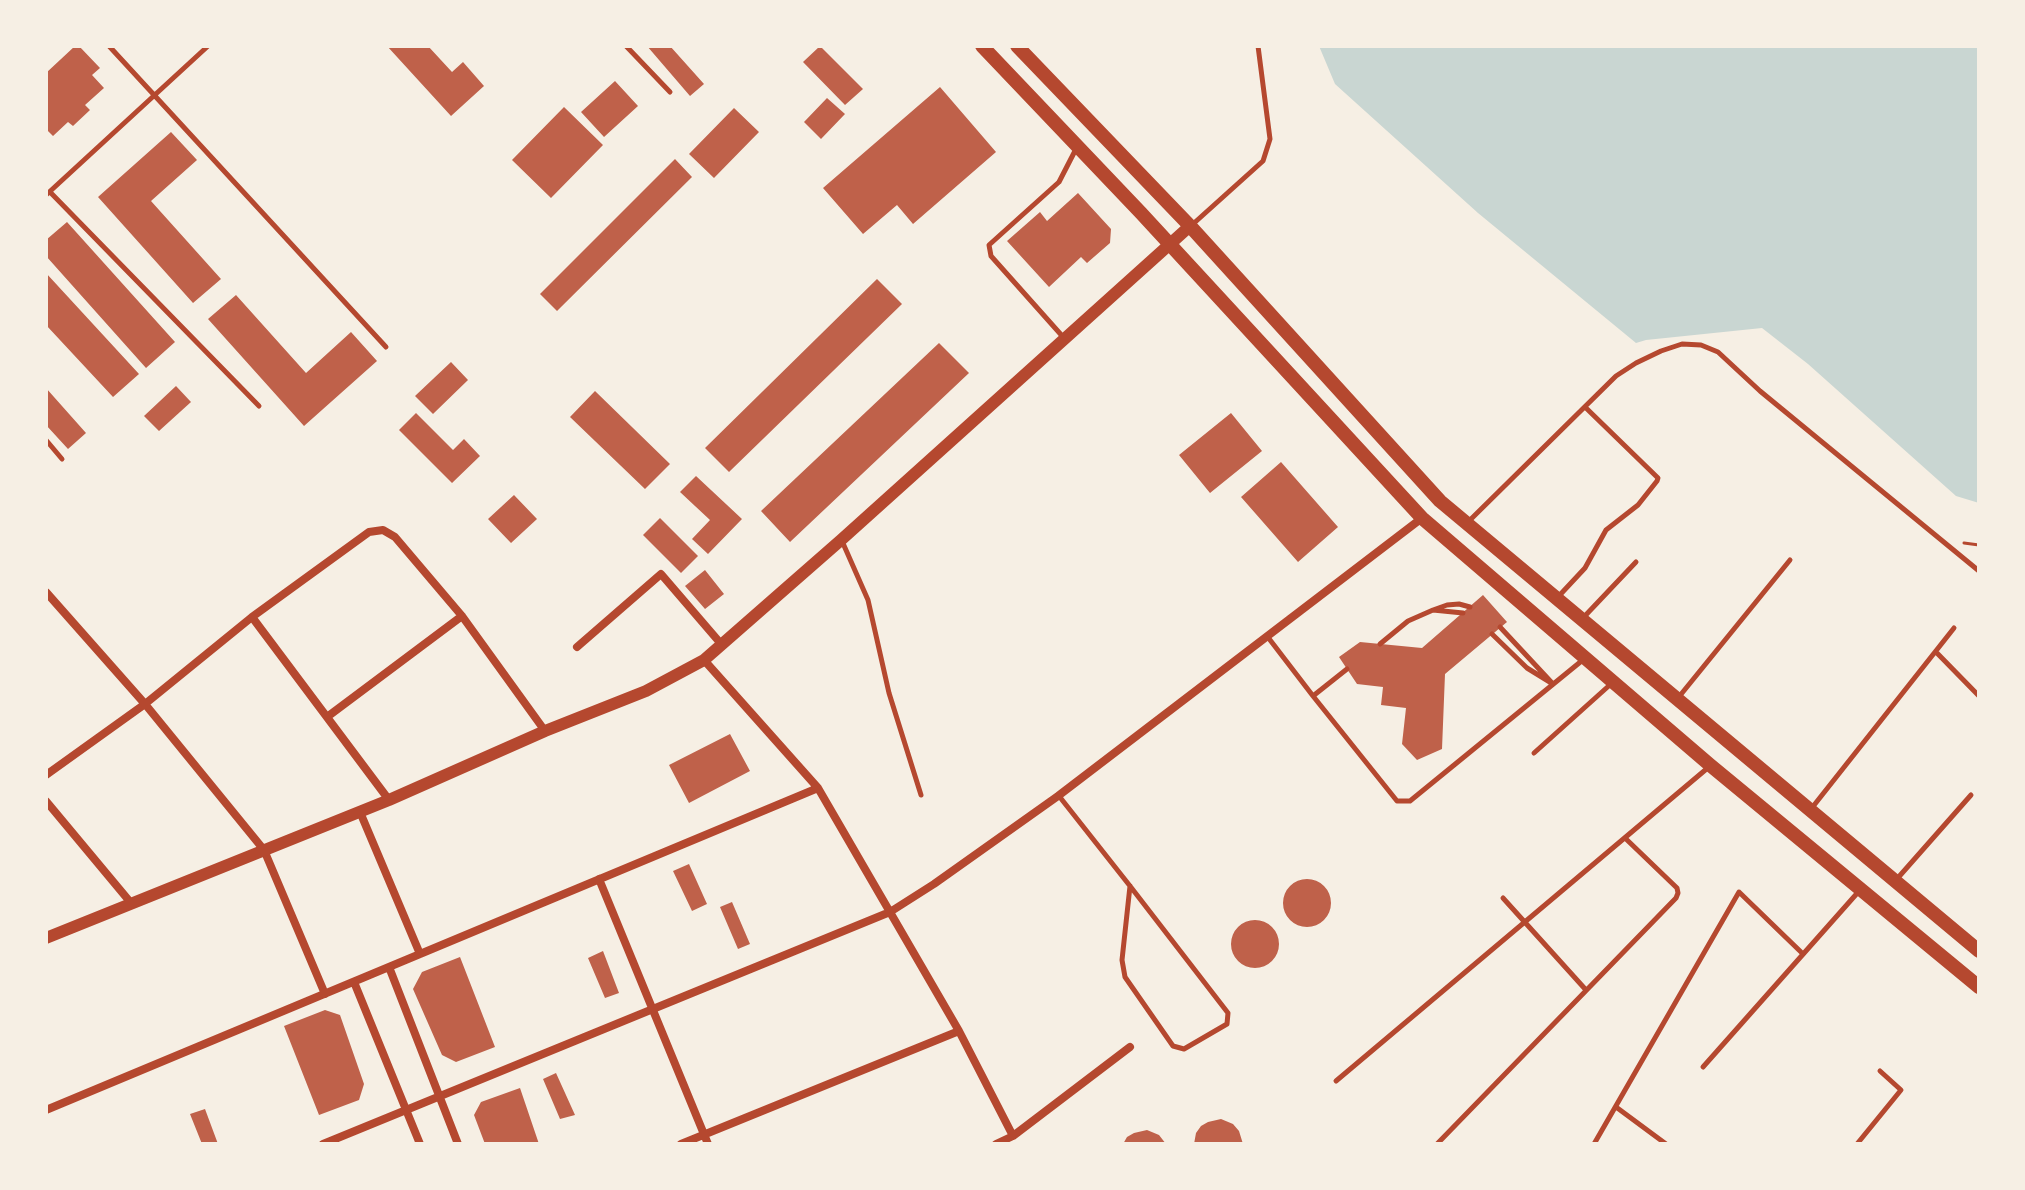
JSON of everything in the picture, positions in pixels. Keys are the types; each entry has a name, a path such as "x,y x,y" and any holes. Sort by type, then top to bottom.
{"main road":[{"path":"982,46 1422,518 1710,765 1979,987"},
{"path":"1017,46 1190,226 1440,501 1979,951"},
{"path":"1422,518 1440,501"}],"street":[{"path":"46,938 389,800 545,731 646,691 704,660 1190,226"},
{"path":"323,1144 890,912 1058,796 1422,518"},
{"path":"46,775 145,704 252,617 369,532 383,530 395,537 462,616 545,731"},
{"path":"577,647 661,574 722,645"},
{"path":"46,592 145,704 264,850 325,994"},
{"path":"327,717 462,616"},
{"path":"252,617 389,800"},
{"path":"704,660 818,788 959,1031 1013,1136"},
{"path":"46,1110 818,788"},
{"path":"46,801 131,903"},
{"path":"360,812 420,954"},
{"path":"599,879 706,1139"},
{"path":"389,967 458,1144"},
{"path":"354,982 420,1144"},
{"path":"681,1144 706,1139 959,1031"},
{"path":"996,1144 1013,1136 1130,1047"}],"lane":[{"path":"109,46 386,347"},
{"path":"208,46 48,193 259,406"},
{"path":"626,46 670,92"},
{"path":"1190,226 1263,161 1270,139 1258,46"},
{"path":"1064,338 991,256 989,245 1059,182 1077,146"},
{"path":"1466,524 1616,376 1661,351 1682,344 1701,345 1718,352 1760,391 1979,571"},
{"path":"1556,598 1585,568 1606,530 1630,513 1658,478 1585,407"},
{"path":"46,440 62,459"},
{"path":"841,540 868,600 889,693 921,795"},
{"path":"1677,699 1790,560"},
{"path":"1582,620 1636,562"},
{"path":"1380,644 1408,621 1433,610 1459,604 1470,607"},
{"path":"1433,610 1463,613"},
{"path":"1500,627 1553,684"},
{"path":"1810,810 1954,628"},
{"path":"1492,634 1527,668 1553,684"},
{"path":"1267,636 1397,801 1410,801 1585,659"},
{"path":"1936,652 1979,696"},
{"path":"1313,696 1347,669"},
{"path":"1534,753 1613,683"},
{"path":"1336,1081 1710,765"},
{"path":"1896,881 1971,795"},
{"path":"1058,796 1130,886 1228,1013 1227,1024 1184,1049 1173,1046 1125,977 1122,960 1130,886"},
{"path":"1437,1144 1676,898 1677,888 1625,838"},
{"path":"1703,1067 1861,889"},
{"path":"1594,1144 1739,892 1802,953"},
{"path":"1503,898 1586,990"},
{"path":"1857,1144 1901,1090 1880,1071"},
{"path":"1616,1107 1666,1144"},
{"path":"1862,1138 1868,1144"}],"shaded area":[{"path":"1319,46 1979,46 1979,503 1956,496 1808,364 1762,328 1636,343 1478,213 1335,84"}],"building":[{"path":"75,46 79,46 100,68 92,75 104,88 85,105 90,110 73,126 68,122 53,136 46,129 46,73"},
{"path":"387,46 428,46 452,72 463,62 484,86 451,116"},
{"path":"647,46 670,46 704,84 690,96"},
{"path":"820,46 863,89 845,105 803,62"},
{"path":"615,81 638,106 604,137 581,112"},
{"path":"940,87 996,152 913,224 897,205 863,234 823,188"},
{"path":"827,98 845,114 821,139 804,122"},
{"path":"564,107 603,145 551,198 512,160"},
{"path":"734,108 759,132 714,178 689,154"},
{"path":"171,132 197,160 151,201 221,279 193,303 98,197"},
{"path":"675,159 692,177 557,311 540,294"},
{"path":"1078,193 1111,229 1110,243 1087,263 1081,257 1049,287 1007,241 1040,212 1047,221"},
{"path":"67,222 175,342 146,368 46,256 46,240"},
{"path":"46,273 139,374 113,397 46,325"},
{"path":"877,279 902,304 729,472 705,448"},
{"path":"236,295 306,373 351,332 377,361 304,426 208,319"},
{"path":"939,343 969,373 790,542 761,511"},
{"path":"451,362 468,380 433,414 415,396"},
{"path":"176,386 191,402 159,431 144,416"},
{"path":"46,388 86,433 68,449 46,425"},
{"path":"595,391 670,464 645,489 570,417"},
{"path":"416,413 453,450 464,439 480,456 452,483 399,430"},
{"path":"1231,413 1262,451 1210,493 1179,455"},
{"path":"1281,462 1338,527 1298,562 1241,497"},
{"path":"696,476 742,519 708,554 692,539 710,520 680,492"},
{"path":"514,495 537,519 511,543 488,519"},
{"path":"660,518 698,556 681,573 643,535"},
{"path":"705,570 724,594 705,609 685,586"},
{"path":"1483,595 1507,622 1445,674 1442,749 1417,760 1402,744 1406,708 1381,705 1383,687 1357,684 1339,657 1360,642 1422,648"},
{"path":"730,734 750,771 689,803 669,765"},
{"path":"689,864 707,904 692,911 673,871"},
{"path":"1307,879 1324,886 1331,903 1324,920 1307,927 1290,920 1283,903 1290,886"},
{"path":"732,902 750,944 738,949 720,907"},
{"path":"1255,920 1272,927 1279,944 1272,961 1255,968 1238,961 1231,944 1238,927"},
{"path":"603,951 619,993 605,998 588,958"},
{"path":"460,957 495,1047 456,1062 442,1055 413,989 422,972"},
{"path":"325,1010 340,1015 364,1084 359,1100 319,1115 284,1026"},
{"path":"556,1073 575,1115 560,1119 543,1079"},
{"path":"520,1088 539,1144 485,1144 474,1115 481,1102"},
{"path":"205,1109 218,1144 202,1144 190,1114"},
{"path":"1221,1119 1233,1124 1243,1144 1194,1144 1201,1126"},
{"path":"1147,1130 1159,1135 1166,1144 1123,1144 1127,1137"}]}
